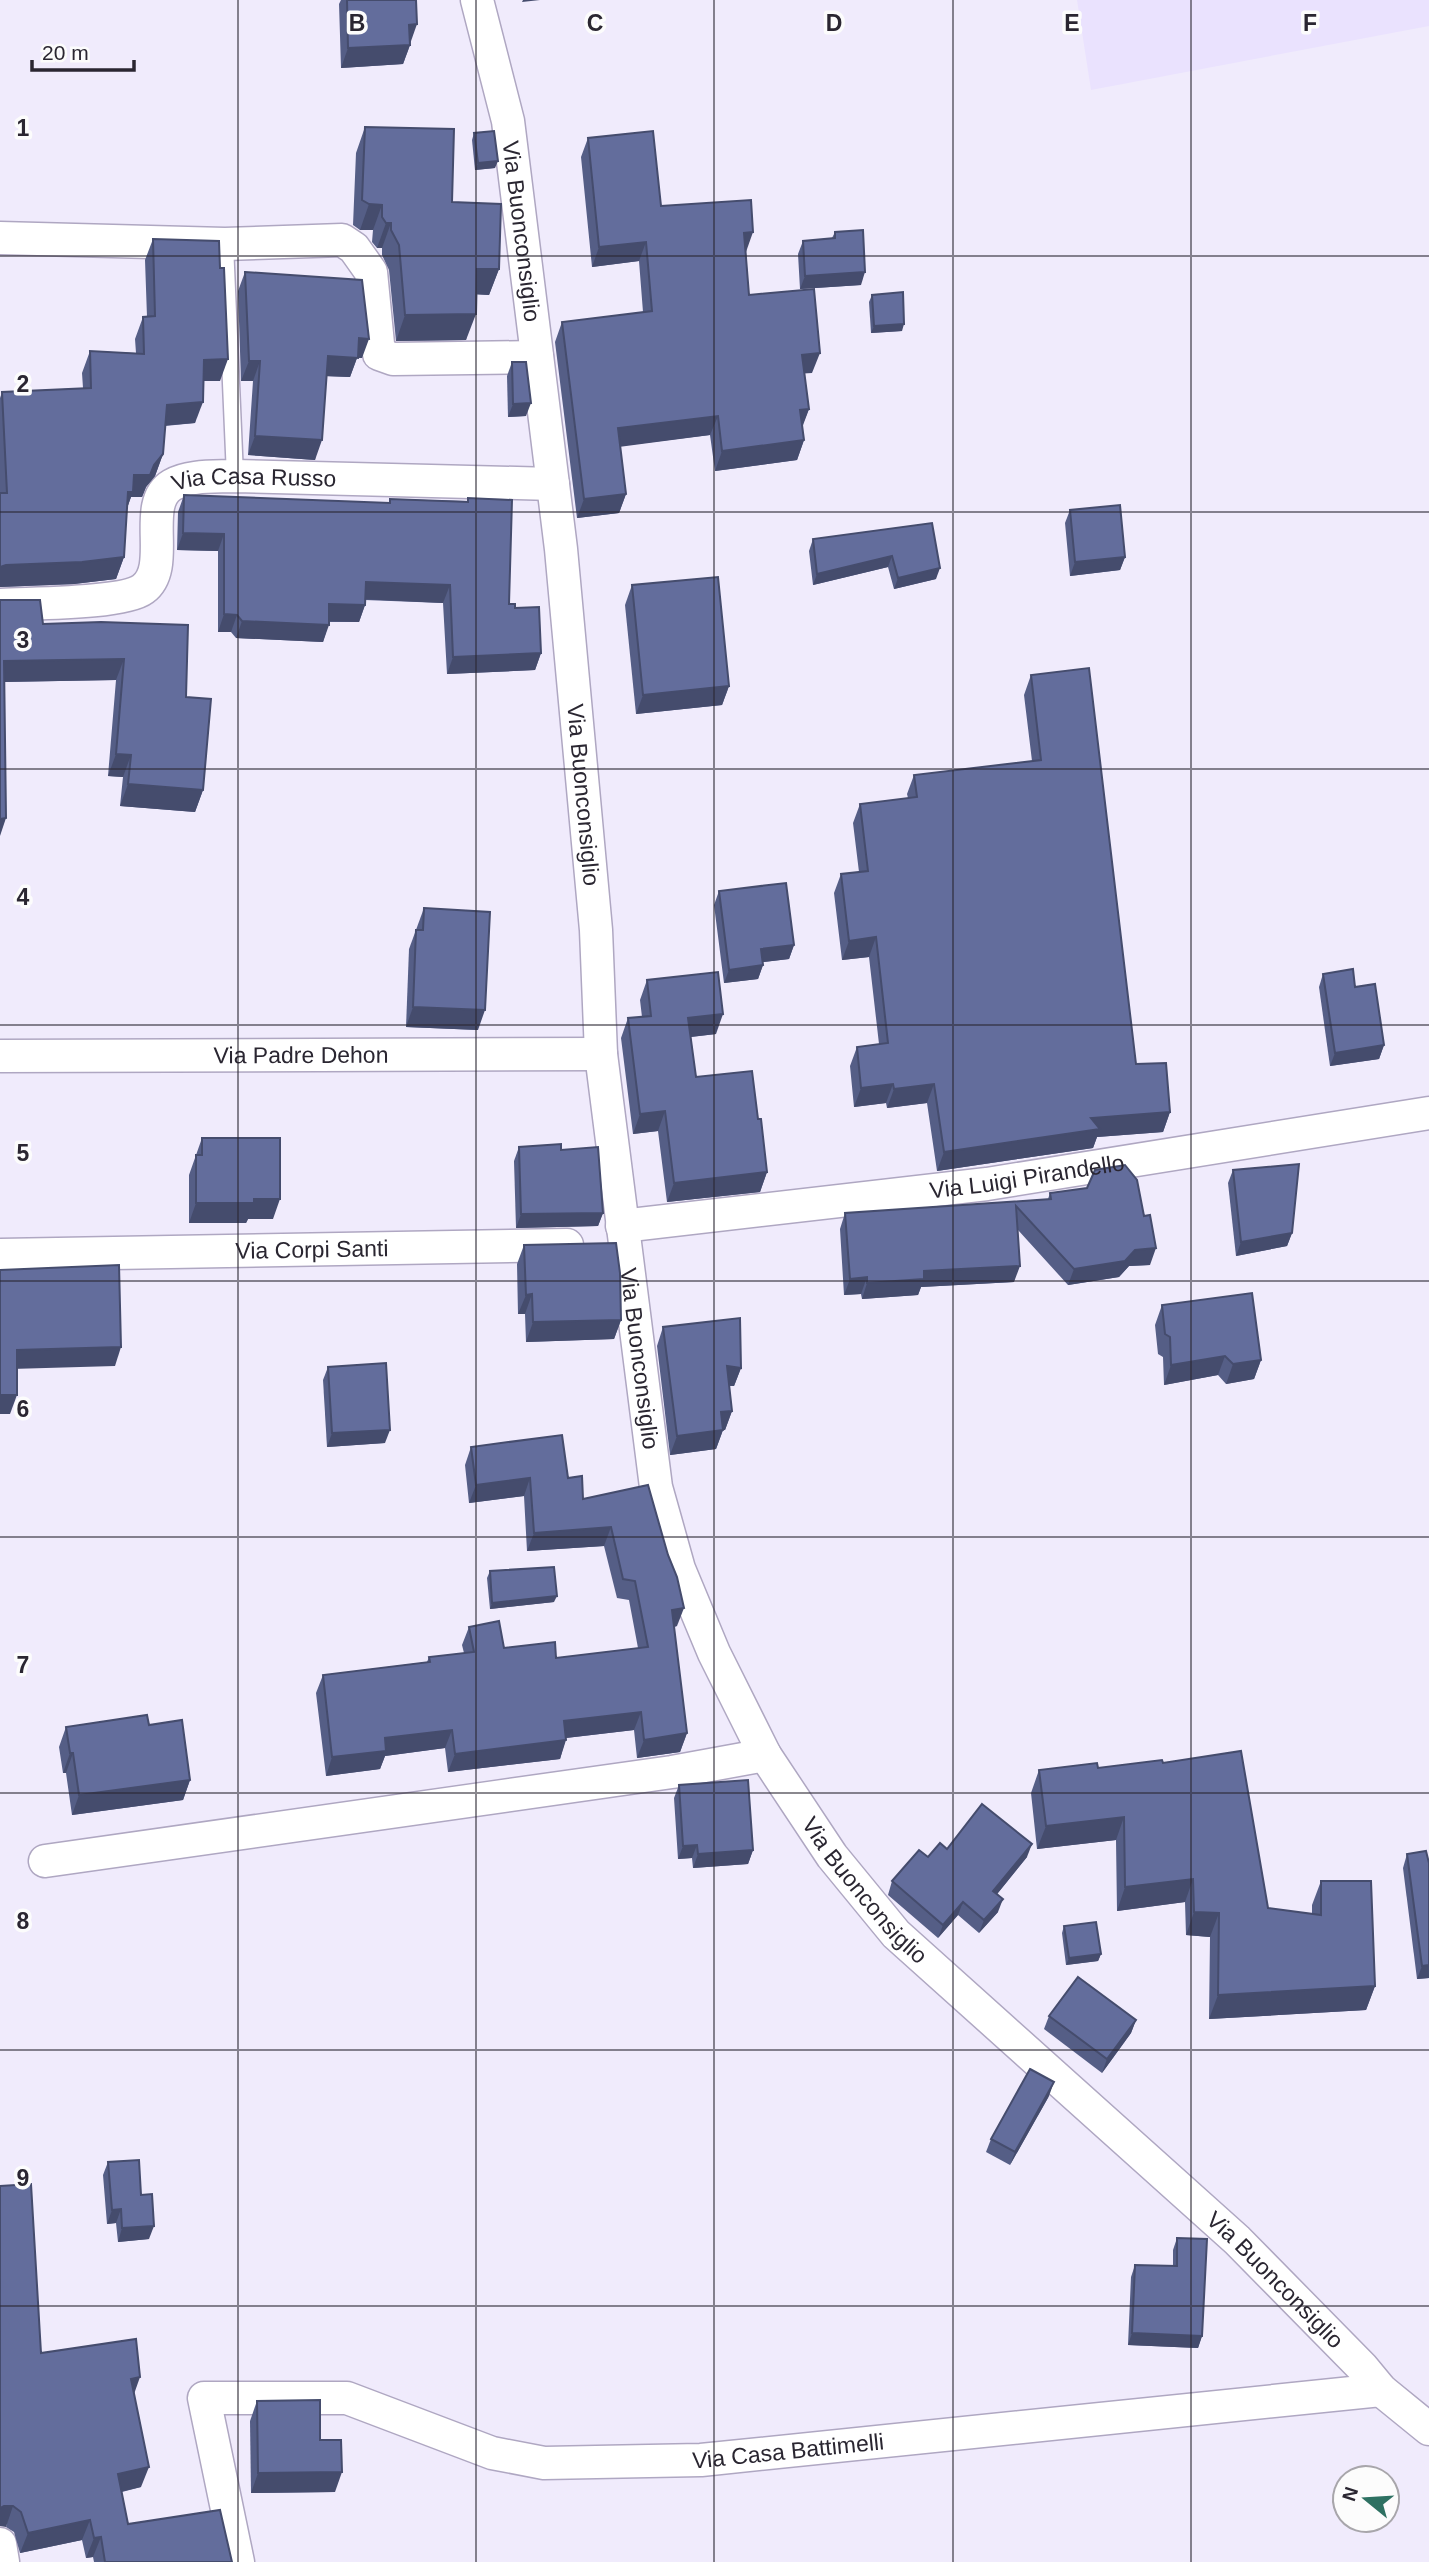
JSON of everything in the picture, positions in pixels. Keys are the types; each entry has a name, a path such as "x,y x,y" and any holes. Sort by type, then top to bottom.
{"street":[{"name":"Via Buonconsiglio","path":"477,0 508,121 561,549 596,930 601,1054 656,1487 678,1569 714,1653 765,1755 832,1856 896,1934 1237,2240 1362,2367 1381,2390 1429,2430"},
{"path":"0,238 225,244 342,240 354,248 372,272 379,355 393,359 537,356"},
{"name":"Via Casa Russo","path":"0,605 113,599 143,589 156,572 158,503 170,486 189,479 235,476 553,484"},
{"name":"Via Padre Dehon","path":"0,1056 601,1054"},
{"name":"Via Luigi Pirandello","path":"623,1235 987,1184 1429,1114"},
{"name":"Via Corpi Santi","path":"0,1255 623,1235"},
{"path":"46,1861 658,1774 765,1755"},
{"name":"Via Casa Battimelli","path":"237,2562 204,2398 347,2399 492,2453 544,2463 701,2460 1381,2390"},
{"path":"0,2544 3,2562"}],"lane":[{"path":"225,244 235,476"}],"shaded area":[{"path":"1077,0 1429,0 1429,26 1091,90"}],"building":[{"path":"347,0 416,0 417,24 409,25 410,45 348,48"},
{"path":"365,127 454,129 452,202 501,204 499,269 477,269 476,314 405,315 399,245 391,230 391,223 386,223 382,217 382,205 369,204 362,200"},
{"path":"494,131 498,161 478,163 474,133"},
{"path":"653,131 661,206 751,200 753,232 744,233 749,295 814,289 820,353 802,355 809,409 800,410 804,440 722,451 718,416 618,428 626,494 584,499 562,322 652,311 646,242 599,247 588,138"},
{"path":"863,230 865,272 805,276 803,241 835,238 835,232"},
{"path":"153,239 219,241 220,268 224,268 228,359 204,360 203,402 167,405 163,454 150,475 134,475 133,492 128,492 124,557 0,567 0,493 7,493 2,392 91,388 90,351 144,354 143,317 155,316"},
{"path":"245,272 362,280 369,339 359,338 358,358 328,356 322,440 255,436 260,361 249,361"},
{"path":"903,292 904,324 874,326 872,295"},
{"path":"512,362 526,362 531,403 513,404"},
{"path":"184,495 390,503 390,499 468,502 468,498 512,500 509,604 515,604 515,608 539,607 541,653 453,657 450,585 366,582 365,605 329,604 329,625 242,621 237,615 224,614 224,534 183,533"},
{"path":"1120,505 1125,557 1075,562 1070,510"},
{"path":"932,523 940,568 898,578 892,556 817,574 813,539"},
{"path":"718,577 729,686 643,695 632,585"},
{"path":"0,600 40,600 43,624 101,622 188,625 186,697 211,699 203,790 128,784 131,755 116,754 124,659 4,661 6,818 0,819"},
{"path":"1089,668 1136,1064 1166,1063 1170,1112 1091,1118 1100,1129 944,1152 934,1084 894,1089 893,1084 861,1088 857,1047 888,1043 876,937 849,941 841,874 868,871 860,804 917,797 914,775 1041,760 1031,675"},
{"path":"786,883 794,945 761,949 763,965 729,970 719,891"},
{"path":"424,908 490,912 485,1010 413,1007 416,930 423,930"},
{"path":"1353,969 1355,987 1375,984 1384,1045 1335,1053 1323,974"},
{"path":"718,972 723,1014 688,1018 696,1077 752,1071 767,1172 674,1183 665,1111 640,1114 628,1018 651,1016 647,980"},
{"path":"202,1138 280,1138 280,1199 254,1199 254,1203 196,1203 196,1155 202,1155"},
{"path":"561,1144 561,1150 598,1147 603,1213 521,1214 519,1147"},
{"path":"1299,1164 1292,1233 1241,1242 1233,1170"},
{"path":"1125,1165 1137,1180 1144,1216 1150,1215 1156,1248 1135,1250 1125,1261 1074,1269 1016,1206 1020,1266 924,1271 924,1279 867,1283 867,1277 850,1279 845,1213 1051,1199 1050,1193 1087,1188 1095,1170"},
{"path":"616,1243 621,1320 533,1322 532,1294 526,1295 524,1245"},
{"path":"119,1265 121,1347 17,1350 17,1395 0,1395 0,1270"},
{"path":"1252,1293 1261,1360 1233,1364 1225,1356 1171,1365 1170,1337 1165,1334 1162,1305"},
{"path":"740,1318 741,1368 727,1366 732,1411 721,1412 723,1430 677,1436 663,1327"},
{"path":"386,1363 390,1430 332,1433 328,1367"},
{"path":"562,1435 568,1478 582,1476 583,1499 648,1485 684,1608 672,1610 687,1733 644,1740 641,1712 564,1721 566,1740 455,1754 452,1730 385,1738 386,1751 332,1757 323,1675 430,1662 429,1657 474,1652 469,1627 499,1621 504,1648 555,1642 556,1658 648,1647 635,1581 623,1579 611,1527 534,1533 530,1478 476,1485 471,1447"},
{"path":"554,1567 557,1596 492,1603 490,1571"},
{"path":"147,1715 149,1725 182,1720 190,1780 79,1795 66,1727"},
{"path":"1241,1751 1268,1908 1321,1915 1321,1881 1371,1881 1375,1986 1218,1995 1219,1913 1194,1912 1193,1879 1125,1887 1124,1817 1046,1826 1039,1770 1097,1763 1098,1768 1162,1760 1163,1763"},
{"path":"748,1780 753,1850 698,1854 697,1845 683,1846 679,1785"},
{"path":"982,1804 1032,1844 993,1891 1003,1899 984,1920 963,1902 943,1925 892,1881 919,1850 928,1857 940,1843 947,1849"},
{"path":"1426,1851 1429,1863 1429,1965 1422,1966 1407,1854"},
{"path":"1096,1922 1101,1954 1069,1958 1064,1926"},
{"path":"1078,1977 1136,2020 1107,2059 1049,2016"},
{"path":"1030,2069 1054,2082 1015,2152 991,2139"},
{"path":"139,2160 141,2195 152,2194 154,2226 122,2228 121,2209 112,2210 108,2162"},
{"path":"31,2184 41,2353 136,2339 140,2377 131,2379 149,2467 118,2474 128,2524 220,2510 232,2562 105,2562 101,2537 94,2538 90,2520 28,2533 21,2512 13,2506 0,2508 0,2186"},
{"path":"1177,2238 1207,2239 1202,2336 1132,2333 1135,2265 1177,2266"},
{"path":"320,2400 320,2440 341,2440 342,2472 258,2473 257,2401"}]}
